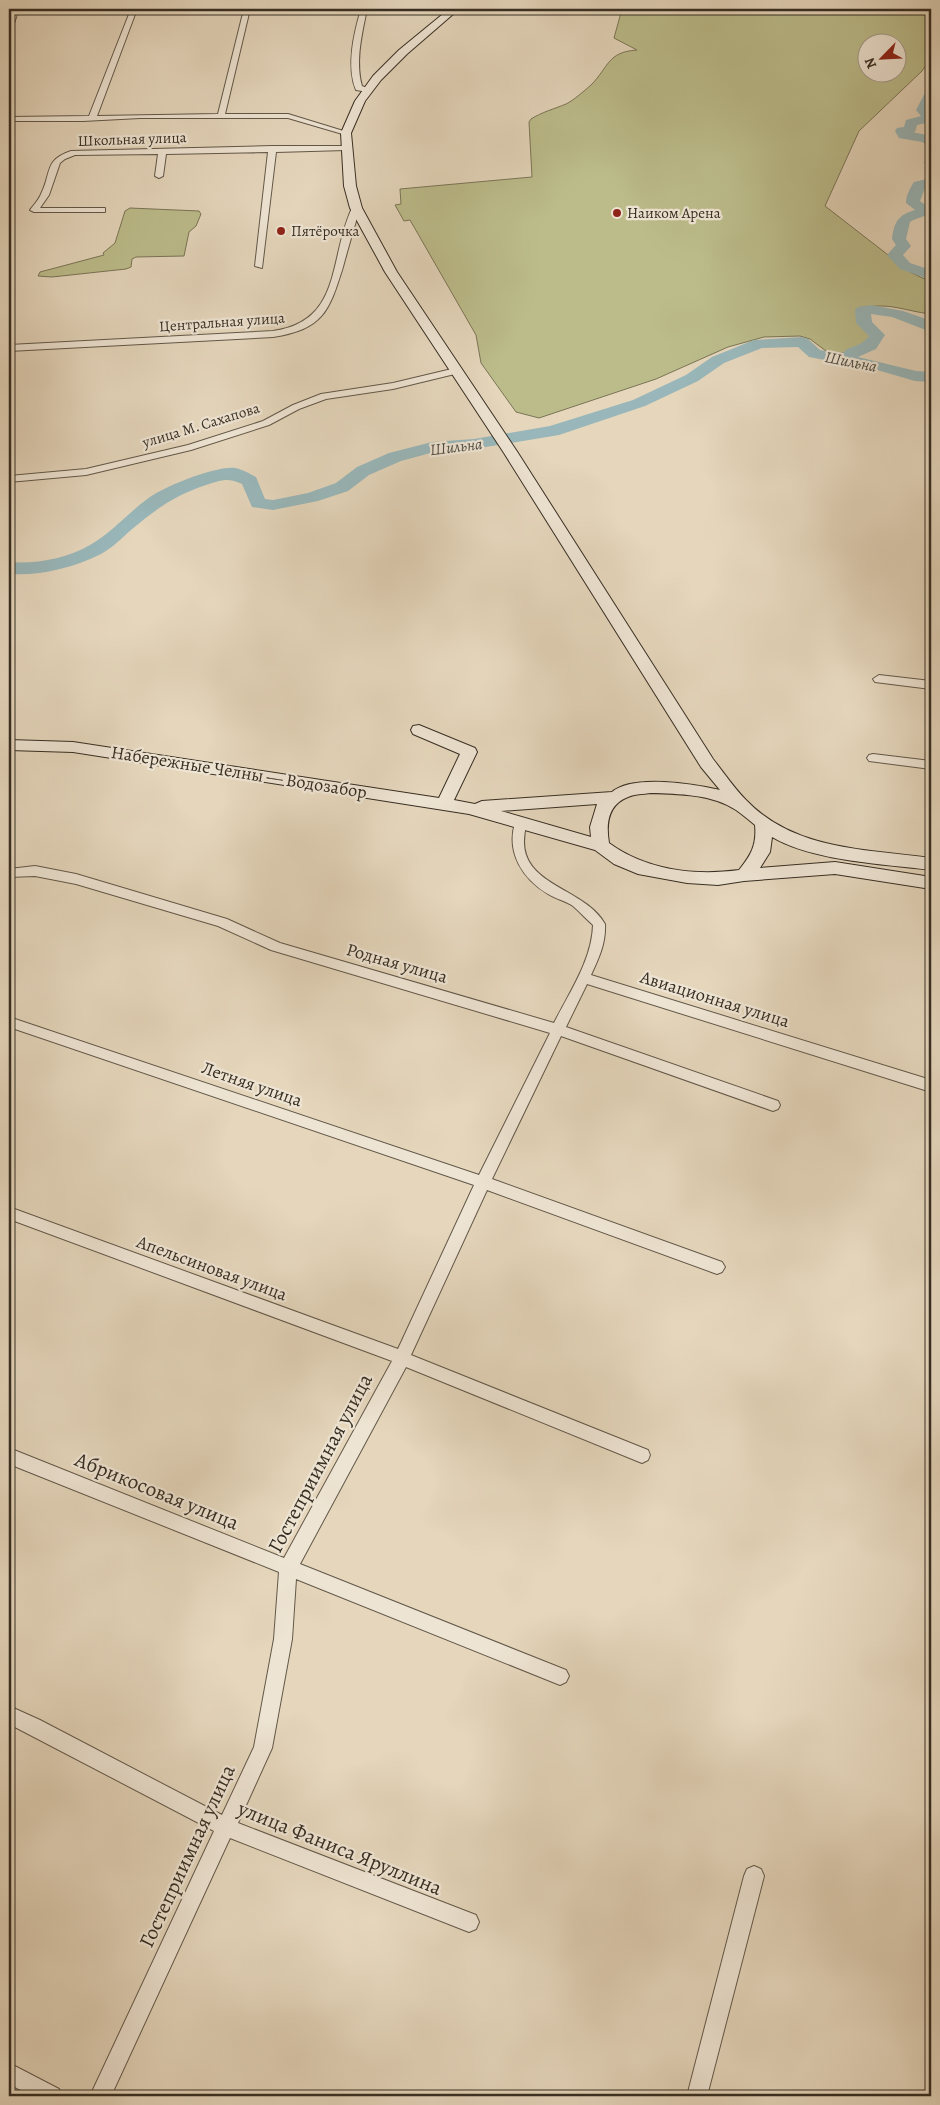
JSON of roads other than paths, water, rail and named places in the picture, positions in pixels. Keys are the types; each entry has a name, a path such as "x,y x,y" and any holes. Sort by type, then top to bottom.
{"street":[{"path":"9,26 16,9"},
{"path":"92,118 134,9"},
{"path":"221,116 247,9"},
{"path":"364,9 358,32 356,80 359,88 368,90"},
{"path":"454,9 403,52 377,78 360,101 346,133 350,186 356,208 391,272 512,453 707,763 741,805"},
{"path":"9,119 140,116 288,116 346,133"},
{"path":"260,266 272,148"},
{"name":"Школьная улица","path":"102,210 34,210 45,195 56,162 62,157 88,152 346,148"},
{"path":"159,176 162,152"},
{"name":"Центральная улица","path":"9,348 274,334 300,329 320,314 328,302 356,208"},
{"path":"348,234 358,231 369,234"},
{"name":"улица М. Сахапова","path":"9,479 86,472 191,447 266,423 296,407 324,396 393,386 456,371"},
{"path":"879,678 931,685"},
{"path":"418,730 469,752 444,804"},
{"name":"Набережные Челны — Водозабор","path":"9,746 24,744 73,747 469,808 602,846 620,860 644,870 687,877 718,879 744,875 835,868 931,883"},
{"path":"873,758 931,765"},
{"path":"686,789 702,779 707,763"},
{"name":"Набережные Челны — Водозабор","path":"469,808 616,797 622,792 651,787 686,789 718,795 741,805 762,823 789,839 828,850 931,864"},
{"path":"602,846 598,827 603,808 616,797"},
{"name":"Гостеприимная улица","path":"100,2096 263,1748 283,1639 288,1568 402,1358 483,1182 594,956 599,936 599,924 577,903 550,890 524,866 516,844 517,833 521,823"},
{"path":"744,875 763,851 762,823"},
{"name":"Родная улица","path":"9,873 35,871 76,879 222,922 276,947 559,1030 772,1105"},
{"name":"Авиационная улица","path":"584,978 931,1086"},
{"name":"Летняя улица","path":"9,1022 483,1182 717,1267"},
{"name":"Апельсиновая улица","path":"9,1213 402,1358 642,1455"},
{"name":"Абрикосовая улица","path":"9,1456 560,1676"},
{"name":"улица Фаниса Яруллина","path":"9,1715 34,1726 225,1827 469,1922"},
{"path":"697,2096 754,1876"},
{"path":"9,2073 52,2096"}],"waterway":[{"path":"931,94 923,110 929,114 927,119 911,123 910,129 902,131 904,135 926,139 931,143"},
{"path":"931,182 919,185 913,198 913,203 923,208 922,212 910,216 902,223 899,239 904,246 894,255 905,266 931,275"},
{"path":"850,360 850,354 870,346 877,335 864,323 863,310 871,309 888,312 907,317 931,327"},
{"name":"Шильна","path":"9,568 25,569 66,562 97,549 154,502 180,488 210,478 234,473 250,481 258,503 273,505 312,497 342,487 363,471 395,457 438,446 474,444 553,431 639,403 692,378 718,360 760,343 802,342 815,354 879,366 915,376 931,377"}],"place":[{"name":"Наиком Арена","path":"617,213"},
{"name":"Пятёрочка","path":"281,231"}]}
